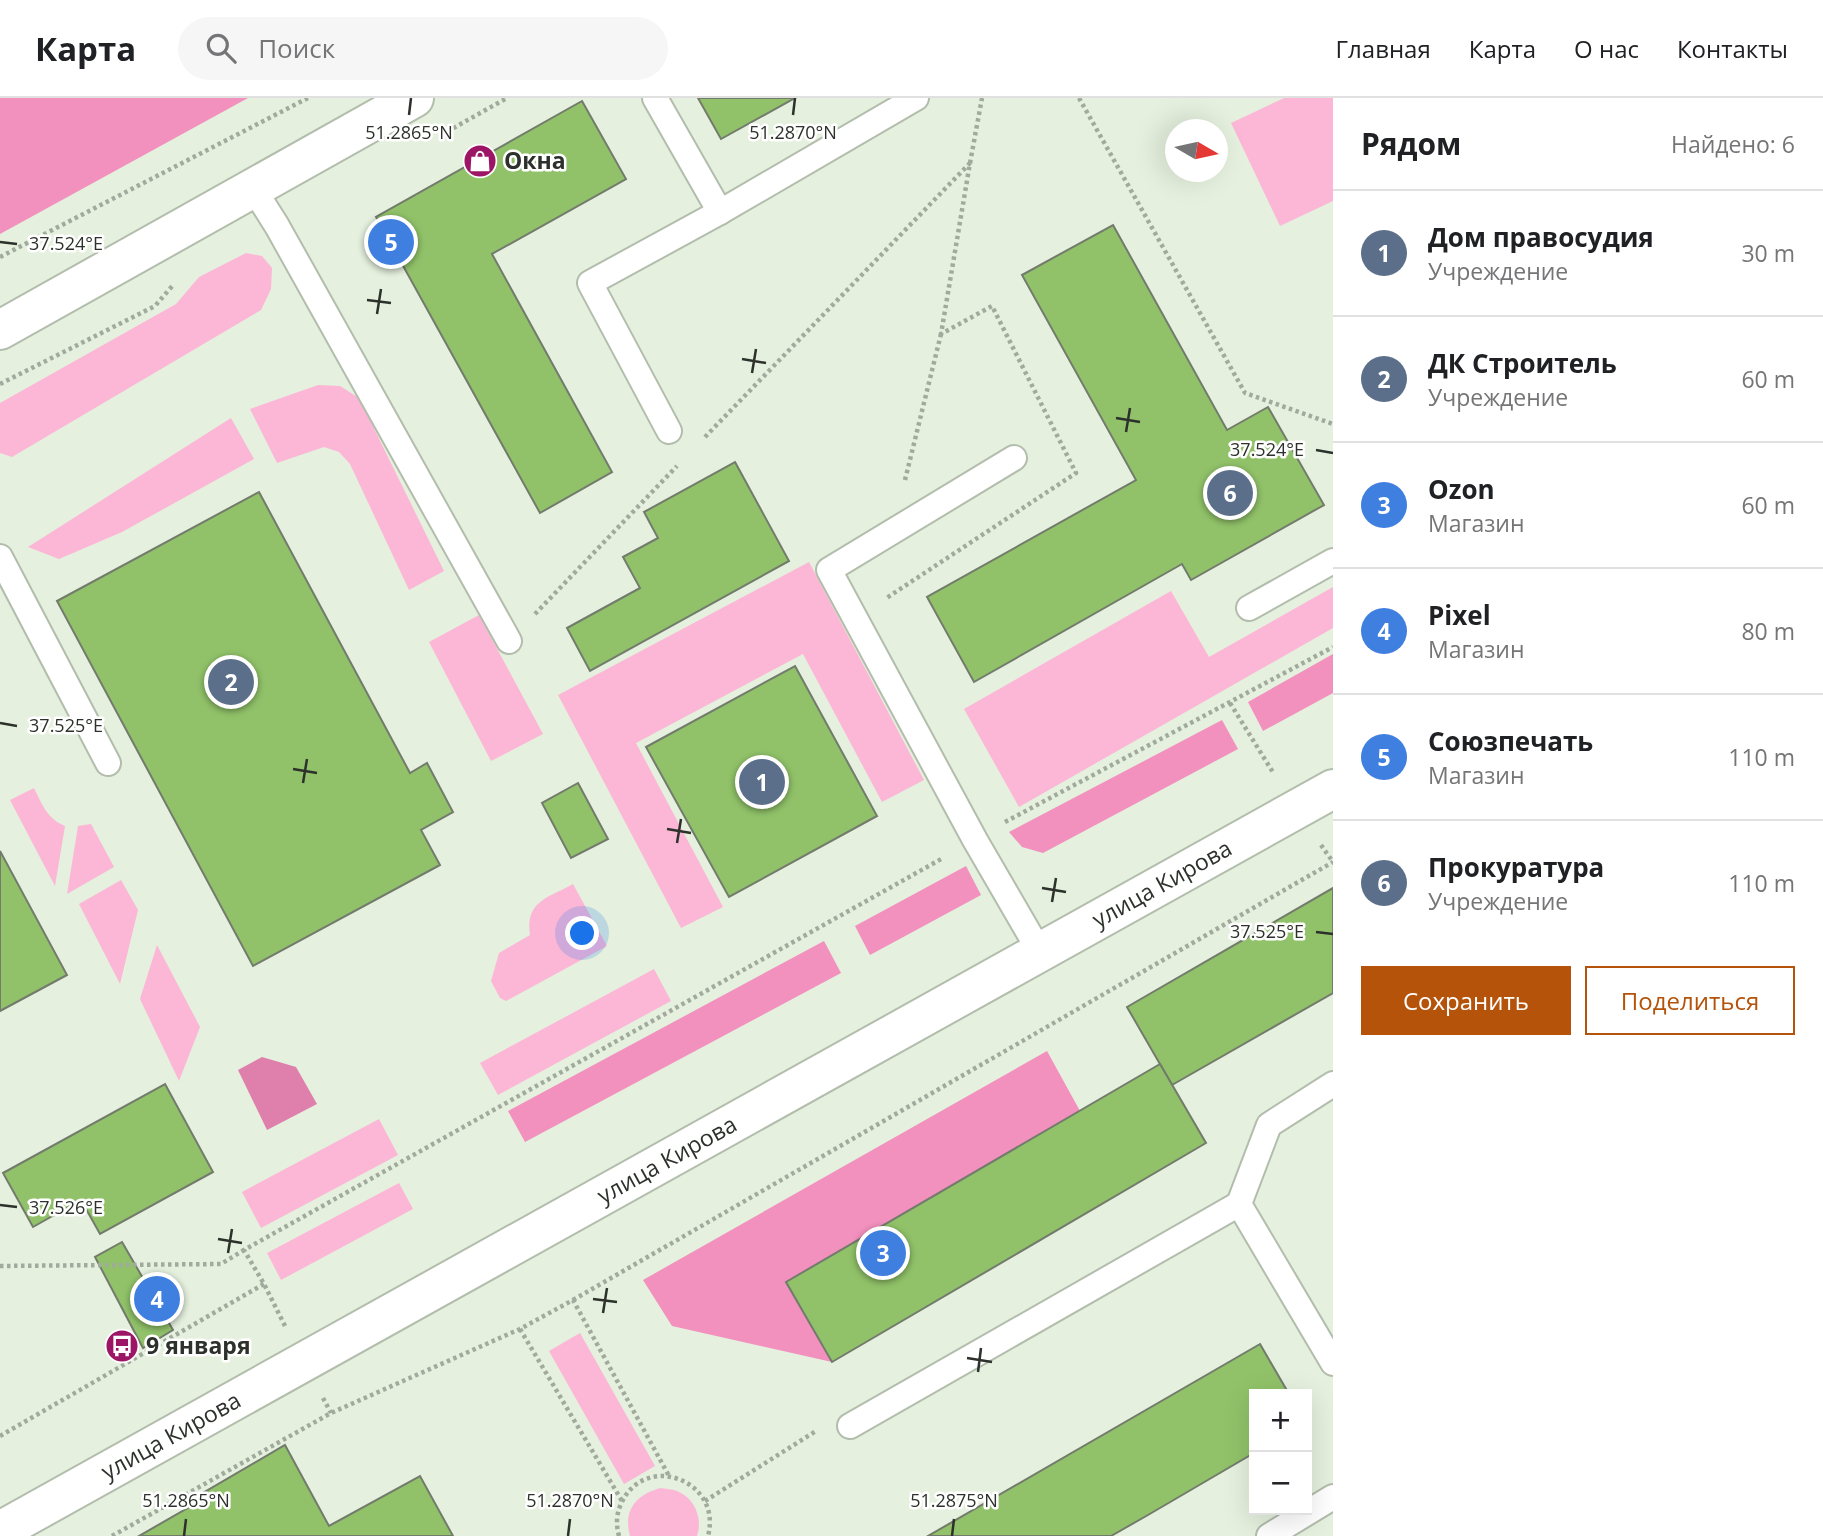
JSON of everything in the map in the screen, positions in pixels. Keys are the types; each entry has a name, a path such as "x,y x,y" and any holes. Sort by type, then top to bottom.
{"main road":[{"path":"0,330 414,98"},
{"name":"улица Кирова","path":"0,1531 1333,789"}],"lane":[{"path":"655,98 720,212"},
{"path":"669,431 590,282 720,212 915,98"},
{"path":"254,188 509,641"},
{"path":"1014,458 829,570 975,839 1040,952"},
{"path":"0,557 108,763"},
{"path":"1249,608 1333,561"},
{"path":"850,1426 1239,1204 1269,1125 1333,1084"},
{"path":"1239,1204 1333,1363"},
{"path":"1269,1536 1333,1497"}],"path":[{"path":"0,257 309,98"},
{"path":"917,429 941,334 982,98"},
{"path":"1079,98 1245,393 1333,424"},
{"path":"701,442 970,163"},
{"path":"882,601 1076,473 992,306 941,334"},
{"path":"509,641 682,462"},
{"path":"0,1266 220,1264 975,839 1333,647"},
{"path":"1002,809 1008,821"},
{"path":"112,1536 331,1413 520,1329 573,1300 1333,862"},
{"path":"0,1436 264,1284 244,1250"},
{"path":"573,1300 669,1476"},
{"path":"520,1329 622,1501"},
{"path":"705,1501 843,1414 850,1426"},
{"path":"619,1536 617,1513 628,1491 647,1479 659,1476 680,1479 699,1492 710,1515 708,1536"}],"shaded area":[{"path":"0,98 248,98 0,234"},
{"path":"1284,98 1333,98 1333,201 1280,226 1231,123"},
{"path":"246,253 262,256 272,268 271,289 261,310 12,457 0,453 0,403 176,304 199,277"},
{"path":"318,385 340,386 359,398 444,571 409,590 350,464 339,452 324,447 277,463 250,409"},
{"path":"231,418 254,459 122,532 59,559 28,547"},
{"path":"809,562 924,780 882,802 803,654 636,743 723,907 681,928 558,695"},
{"path":"1333,587 1333,628 1019,807 964,709 1171,591 1209,657"},
{"path":"479,615 543,734 491,761 429,642"},
{"path":"1333,654 1333,693 1263,731 1248,702"},
{"path":"1222,720 1238,749 1043,853 1022,847 1009,832"},
{"path":"34,788 49,815 65,826 55,886 10,800"},
{"path":"91,824 114,867 67,894 78,826"},
{"path":"966,866 981,895 870,955 855,926"},
{"path":"121,880 138,910 120,984 79,904"},
{"path":"573,884 607,946 506,1001 500,998 491,981 499,953 530,935 531,915 540,902"},
{"path":"824,941 841,973 525,1142 508,1111"},
{"path":"157,945 200,1027 179,1081 140,999"},
{"path":"654,969 671,1001 498,1095 480,1063"},
{"path":"1047,1051 1080,1111 786,1282 832,1362 672,1326 643,1280"},
{"path":"262,1057 296,1067 317,1104 267,1130 238,1070"},
{"path":"379,1119 398,1155 261,1228 242,1192"},
{"path":"399,1183 413,1209 281,1280 267,1253"},
{"path":"580,1333 655,1466 624,1484 549,1351"},
{"path":"660,1488 677,1491 693,1504 699,1523 697,1536 630,1536 628,1519 633,1505 644,1495"}],"building":[{"path":"698,98 795,98 721,139"},
{"path":"582,101 626,179 492,254 612,472 540,513 376,217"},
{"path":"1113,225 1227,430 1268,407 1324,505 1191,580 1182,564 974,682 927,597 1136,480 1022,275"},
{"path":"735,462 789,561 590,671 567,628 640,588 623,557 658,538 644,512"},
{"path":"259,492 410,773 427,763 453,812 421,830 440,865 253,966 57,601"},
{"path":"795,666 877,816 729,897 646,747"},
{"path":"578,783 608,839 571,858 542,803"},
{"path":"0,851 67,975 0,1011"},
{"path":"1333,888 1333,993 1172,1085 1127,1007"},
{"path":"1160,1064 1206,1143 832,1362 786,1282"},
{"path":"165,1084 213,1172 100,1234 81,1200 33,1227 3,1173"},
{"path":"122,1242 173,1330 143,1348 95,1257"},
{"path":"1260,1344 1286,1389 1249,1389 1249,1456 1111,1536 928,1536"},
{"path":"285,1445 329,1526 420,1476 453,1536 139,1536 198,1502 196,1497"}],"place":[{"name":"Окна","path":"480,161"},
{"name":"Союзпечать","path":"391,242"},
{"name":"Прокуратура","path":"1230,493"},
{"name":"ДК Строитель","path":"231,682"},
{"name":"Дом правосудия","path":"762,782"},
{"name":"Ozon","path":"883,1253"},
{"name":"Pixel","path":"157,1299"},
{"name":"9 января","path":"122,1346"}]}
